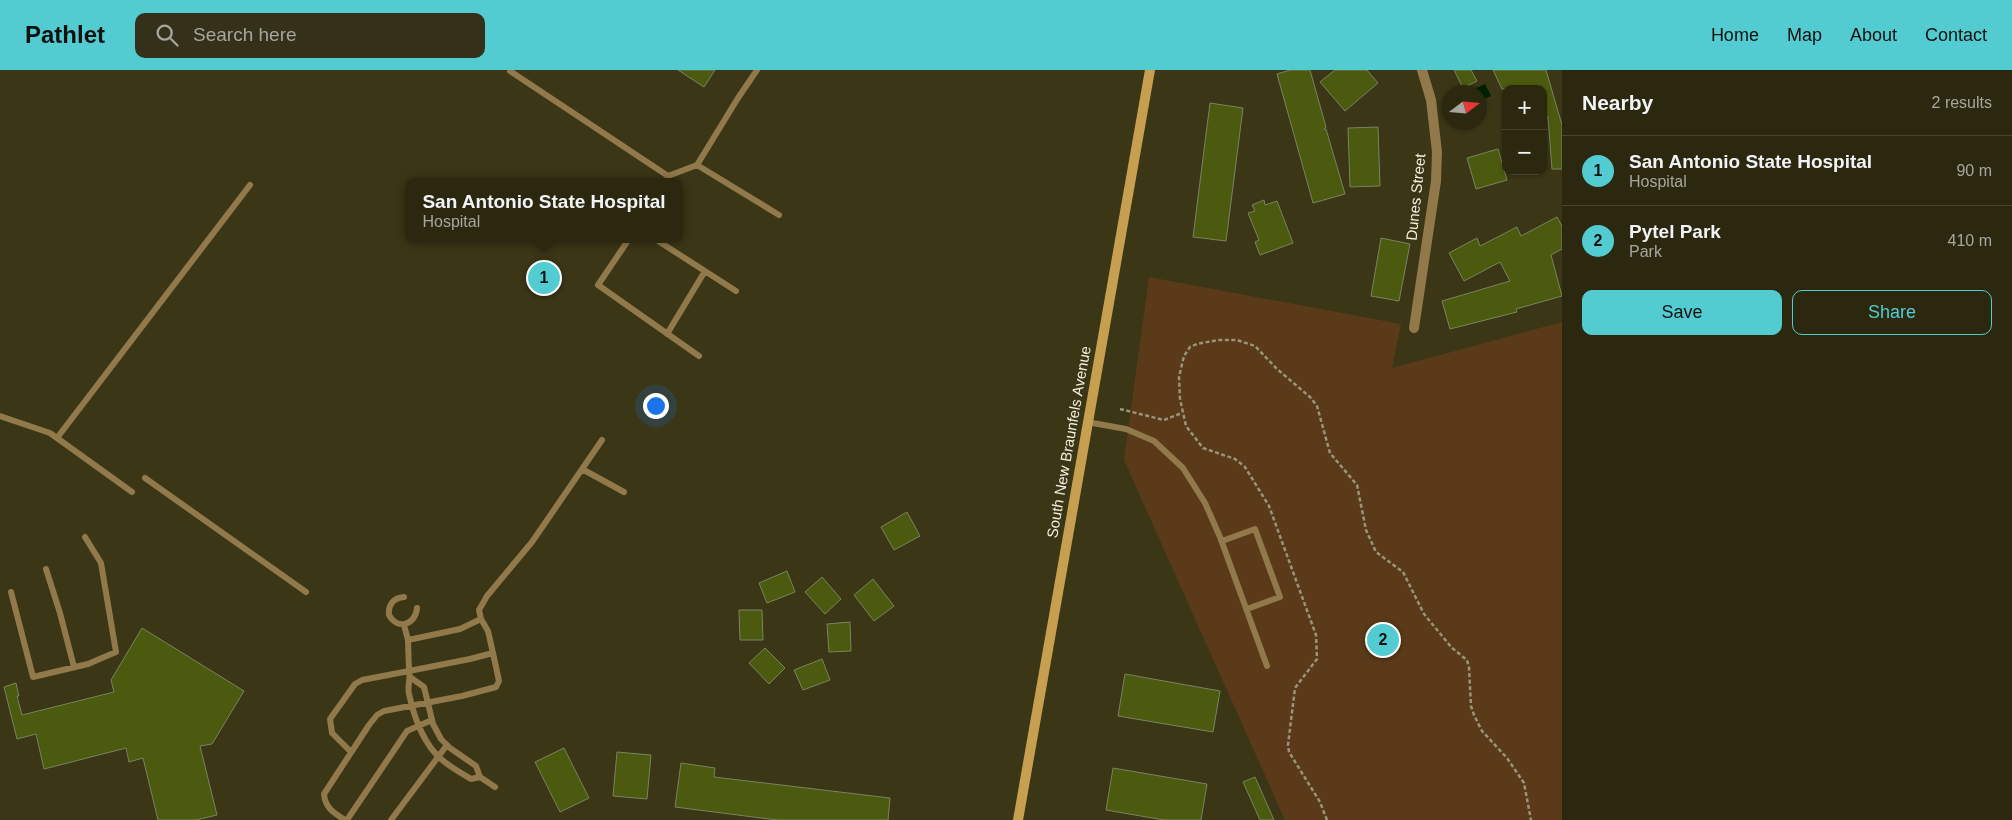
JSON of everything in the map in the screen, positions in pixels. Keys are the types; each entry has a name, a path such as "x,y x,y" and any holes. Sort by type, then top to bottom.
{"main road":[{"name":"South New Braunfels Avenue","path":"1018,820 1150,70"}],"street":[{"name":"Dunes Street","path":"1414,328 1436,181 1438,152 1431,100 1422,70"}],"lane":[{"path":"510,71 668,176 697,165 757,70"},
{"path":"697,165 779,215"},
{"path":"57,438 250,185"},
{"path":"626,243 598,285 699,356"},
{"path":"661,243 736,291"},
{"path":"668,334 705,271"},
{"path":"0,416 50,433 132,492"},
{"path":"1087,422 1126,429 1154,440 1183,468 1205,503 1222,541 1267,666"},
{"path":"432,720 419,724 407,731 346,820 330,810 324,794 377,715 384,711 496,687 499,681 493,652 488,631 481,620 479,610 487,596 532,542 602,440"},
{"path":"582,469 624,492"},
{"path":"145,478 306,592"},
{"path":"1222,541 1255,529 1280,597 1247,610"},
{"path":"11,592 33,677 88,664 116,652 101,563 85,537"},
{"path":"46,569 74,667"},
{"path":"404,597 392,602 389,610 395,623 409,624 415,618 416,608"},
{"path":"408,640 460,629 481,620"},
{"path":"404,625 408,640 408,692 426,742 437,756 471,779 480,778 495,787"},
{"path":"351,752 332,733 330,719 349,690 362,680 409,674 493,652"},
{"path":"409,674 424,687 432,720 441,739 446,745 476,766 480,778"},
{"path":"391,820 446,745"}],"path":[{"path":"1236,340 1254,346 1277,369 1310,397 1317,406 1330,453 1357,485 1366,530 1376,552 1403,572 1424,614 1452,648 1467,660 1471,706 1474,714 1482,731 1507,758 1524,783 1531,820"},
{"path":"1120,409 1164,420 1182,413"}],"shaded area":[{"path":"1487,88 1491,96 1487,98"},
{"path":"1149,277 1401,324 1392,368 1562,322 1562,820 1285,820 1124,460"}],"building":[{"path":"678,70 715,70 704,87"},
{"path":"1290,70 1310,70 1326,127 1324,129 1326,129 1345,194 1313,203 1277,74"},
{"path":"1335,70 1367,70 1378,83 1345,111 1320,82"},
{"path":"1454,70 1471,70 1477,81 1469,85 1462,85"},
{"path":"1493,70 1546,70 1562,125 1562,169 1552,169 1547,117 1547,85 1502,85 1502,89"},
{"path":"1210,103 1243,108 1226,241 1193,237"},
{"path":"1378,127 1380,186 1350,187 1348,128"},
{"path":"1498,149 1502,163 1502,175 1506,175 1507,180 1476,189 1467,158"},
{"path":"1264,200 1265,205 1277,201 1293,243 1260,255 1255,242 1259,240 1248,213 1255,211 1252,205"},
{"path":"1557,217 1562,226 1562,249 1551,255 1562,296 1516,309 1517,312 1450,329 1442,301 1510,281 1500,262 1464,281 1449,253 1477,238 1480,246 1517,227 1521,236"},
{"path":"1381,238 1410,244 1399,301 1371,296"},
{"path":"907,512 920,536 894,550 881,527"},
{"path":"787,571 795,592 767,603 759,583"},
{"path":"822,577 841,599 825,614 805,592"},
{"path":"873,579 894,606 874,621 854,595"},
{"path":"739,610 762,610 763,640 740,640"},
{"path":"850,622 851,651 829,652 827,624"},
{"path":"142,628 244,691 212,744 200,746 217,815 196,820 158,820 143,758 129,762 126,748 44,769 36,734 17,739 4,687 16,683 22,715 114,692 111,680"},
{"path":"765,648 785,668 769,684 749,663"},
{"path":"822,659 830,680 803,690 794,670"},
{"path":"1125,674 1220,691 1213,732 1118,716"},
{"path":"564,748 589,798 560,812 535,762"},
{"path":"617,752 651,755 647,799 613,796"},
{"path":"681,763 715,768 714,777 890,798 888,820 777,820 675,807"},
{"path":"1113,768 1207,784 1201,820 1164,820 1106,810"},
{"path":"1255,777 1274,820 1260,820 1243,782"}],"place":[{"name":"San Antonio State Hospital","path":"544,278"},
{"name":"Pytel Park","path":"1383,640"}]}
